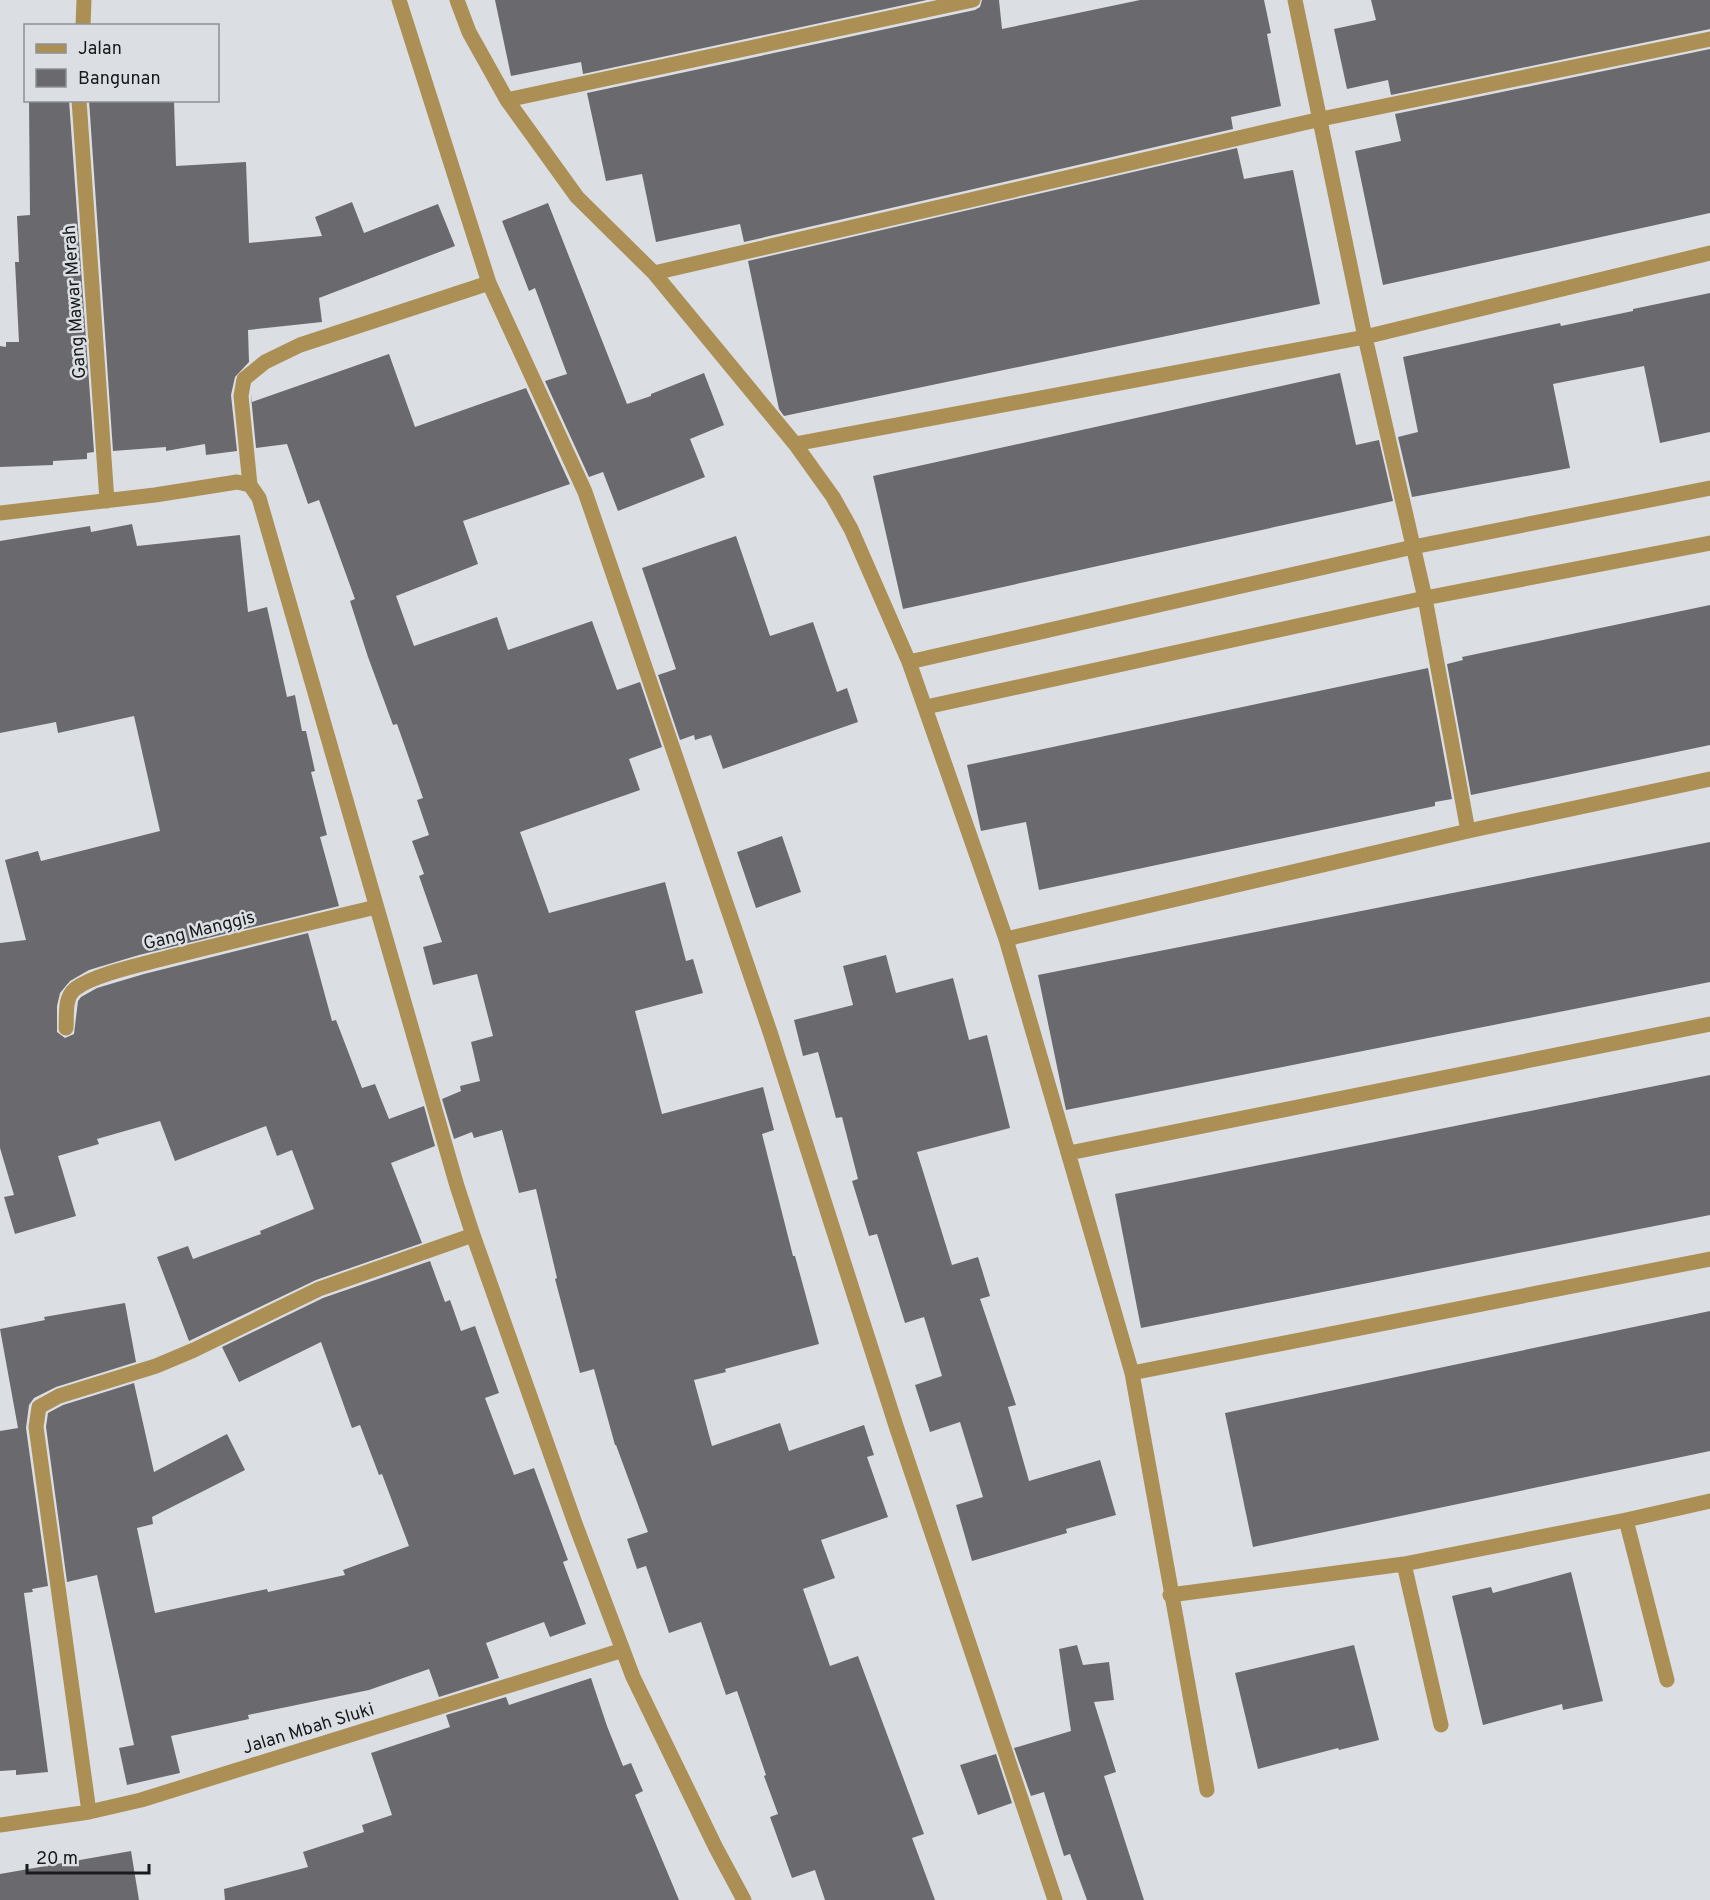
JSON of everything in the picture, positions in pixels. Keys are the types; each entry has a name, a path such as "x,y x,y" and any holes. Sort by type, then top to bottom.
{"street":[{"path":"83,24 84,0"},
{"path":"399,0 489,283 585,492 770,1032 897,1429 1054,1900"},
{"path":"457,0 469,32 507,100 577,197 654,273 795,444 833,497 851,529 909,662 1006,939 1132,1372 1170,1595 1207,1790"},
{"path":"507,100 973,0"},
{"path":"1295,0 1365,337 1425,598 1468,831"},
{"path":"654,273 1321,119 1710,39"},
{"name":"Gang Mawar Merah","path":"79,102 107,501"},
{"path":"795,444 1365,337 1710,253"},
{"path":"489,283 300,345 265,362 243,379 241,396 250,485 259,498 472,1234 633,1677 744,1900"},
{"path":"0,513 107,501 237,482 250,485"},
{"path":"909,662 1413,546 1710,488"},
{"path":"926,707 1425,598 1710,543"},
{"path":"1006,939 1468,831 1710,779"},
{"name":"Gang Manggis","path":"66,1028 67,1002 74,990 92,980 222,944 376,908"},
{"path":"1069,1153 1710,1024"},
{"path":"89,1812 36,1427 39,1407 59,1396 156,1366 194,1350 319,1289 472,1234"},
{"path":"1132,1372 1710,1259"},
{"path":"1170,1595 1404,1564 1710,1501"},
{"path":"1626,1520 1668,1680"},
{"path":"1404,1564 1440,1725"},
{"name":"Jalan Mbah Sluki","path":"0,1825 89,1812 141,1800 623,1650"}],"building":[{"path":"495,0 927,0 583,74 581,62 511,76"},
{"path":"982,0 999,0 1002,29 1140,0 1264,0 1271,33 1267,34 1281,106 1231,117 1233,129 744,242 740,224 656,242 642,174 606,181 587,93 975,10 980,7"},
{"path":"1371,0 1710,0 1710,29 1391,95 1388,80 1347,89 1334,29 1376,20"},
{"path":"1710,49 1710,213 1383,285 1355,151 1401,141 1395,114"},
{"path":"29,102 69,102 94,452 87,453 87,459 53,461 53,465 0,467 0,346 6,347 6,342 19,342 15,262 19,262 17,216 30,215"},
{"path":"89,102 174,102 176,166 246,162 249,243 322,236 315,217 352,202 364,233 438,204 455,246 319,298 322,322 248,330 249,362 235,377 231,395 237,451 206,455 205,444 166,451 166,447 113,451"},
{"path":"1237,148 1244,179 1293,170 1320,304 784,416 779,409 748,261"},
{"path":"548,203 627,404 704,373 724,425 690,439 705,477 618,511 603,472 589,477 545,381 567,374 535,288 529,291 502,221"},
{"path":"1710,293 1710,432 1660,443 1644,366 1553,384 1570,468 1412,497 1398,437 1418,432 1403,357 1560,323 1561,326 1633,311 1633,309"},
{"path":"389,354 415,427 526,388 570,484 463,521 478,564 396,596 414,646 497,617 508,650 592,621 617,690 640,682 662,747 629,759 640,790 520,832 549,913 665,882 686,961 693,959 703,993 635,1011 662,1114 763,1087 774,1130 762,1134 793,1256 795,1256 819,1344 725,1369 726,1372 694,1380 712,1446 780,1423 789,1451 864,1425 874,1455 867,1457 888,1517 821,1540 835,1578 803,1589 830,1666 858,1656 924,1834 912,1838 935,1900 825,1900 815,1870 792,1878 770,1817 778,1814 737,1691 726,1695 701,1622 669,1633 646,1566 637,1569 627,1539 648,1532 615,1445 594,1369 580,1373 555,1279 557,1278 536,1189 519,1193 502,1130 474,1138 472,1132 454,1139 442,1099 461,1091 460,1086 480,1081 471,1042 493,1036 477,974 433,985 423,947 442,942 419,876 424,874 412,841 429,835 417,800 423,798 397,724 393,725 368,657 350,601 355,599 319,500 308,504 287,444 256,448 251,396 252,402"},
{"path":"1340,373 1356,445 1379,440 1393,501 903,609 873,476"},
{"path":"132,524 137,546 240,535 248,612 267,607 287,697 295,695 302,731 306,731 315,771 311,772 327,835 320,837 339,906 139,955 89,970 70,981 60,993 57,1006 57,1032 65,1038 74,1034 78,1001 97,988 308,933 332,1021 336,1020 362,1088 375,1084 389,1119 424,1106 435,1146 391,1163 422,1243 316,1280 189,1341 157,1257 188,1246 193,1259 261,1234 260,1231 314,1209 292,1150 277,1156 266,1126 175,1161 160,1121 97,1139 99,1144 58,1156 76,1216 15,1234 4,1197 14,1195 0,1148 0,943 26,940 5,860 38,851 41,861 160,831 134,716 58,733 56,722 0,733 0,541 90,526 91,532"},
{"path":"736,536 770,636 813,622 837,692 847,688 858,722 723,769 711,735 695,740 694,735 680,740 658,675 676,669 642,568"},
{"path":"1710,605 1710,745 1471,795 1447,664 1463,660 1462,657"},
{"path":"1428,668 1452,799 1435,802 1435,806 1039,890 1026,822 981,831 967,765"},
{"path":"782,836 801,892 756,908 737,852"},
{"path":"1710,842 1710,982 1066,1110 1038,975"},
{"path":"886,955 896,993 953,978 969,1040 987,1035 1010,1128 917,1152 952,1265 978,1257 990,1296 980,1299 1016,1405 1008,1407 1029,1481 1100,1460 1116,1515 1066,1529 1067,1533 972,1561 956,1505 983,1497 960,1422 930,1432 915,1385 942,1376 924,1317 905,1323 877,1234 869,1236 852,1181 858,1179 842,1117 836,1118 818,1052 803,1056 794,1020 853,1005 843,966"},
{"path":"1710,1075 1710,1215 1141,1328 1115,1194"},
{"path":"430,1261 445,1302 450,1300 461,1331 475,1326 499,1393 485,1398 514,1475 534,1468 568,1560 563,1562 586,1624 550,1637 544,1622 486,1643 499,1678 439,1697 429,1669 369,1690 248,1715 249,1719 171,1736 180,1773 127,1785 119,1748 134,1745 97,1575 67,1582 46,1427 48,1413 63,1405 134,1383 154,1472 227,1434 245,1470 152,1517 153,1524 137,1528 155,1613 345,1575 343,1570 409,1546 382,1474 379,1475 360,1425 352,1428 321,1342 239,1382 222,1347 323,1298"},
{"path":"125,1303 136,1362 56,1387 34,1398 29,1405 26,1428 48,1586 24,1593 48,1772 16,1775 16,1770 0,1771 0,1431 18,1428 0,1329 45,1320 44,1317"},
{"path":"1710,1311 1710,1451 1253,1547 1225,1413"},
{"path":"1571,1572 1603,1701 1563,1710 1562,1704 1483,1725 1452,1596 1491,1587 1493,1593"},
{"path":"1077,1645 1083,1665 1109,1662 1114,1700 1094,1702 1116,1772 1104,1776 1144,1900 1087,1900 1070,1854 1064,1856 1044,1792 1031,1796 1014,1748 1071,1731 1059,1649"},
{"path":"1354,1645 1379,1740 1258,1769 1235,1673"},
{"path":"591,1678 623,1766 631,1763 643,1791 635,1795 679,1900 225,1900 224,1889 308,1867 303,1852 364,1832 362,1825 392,1815 371,1753 450,1727 446,1715 506,1697 509,1705"},
{"path":"996,1754 1012,1803 978,1815 960,1765"},
{"path":"131,1851 139,1900 0,1900 0,1874"}]}
